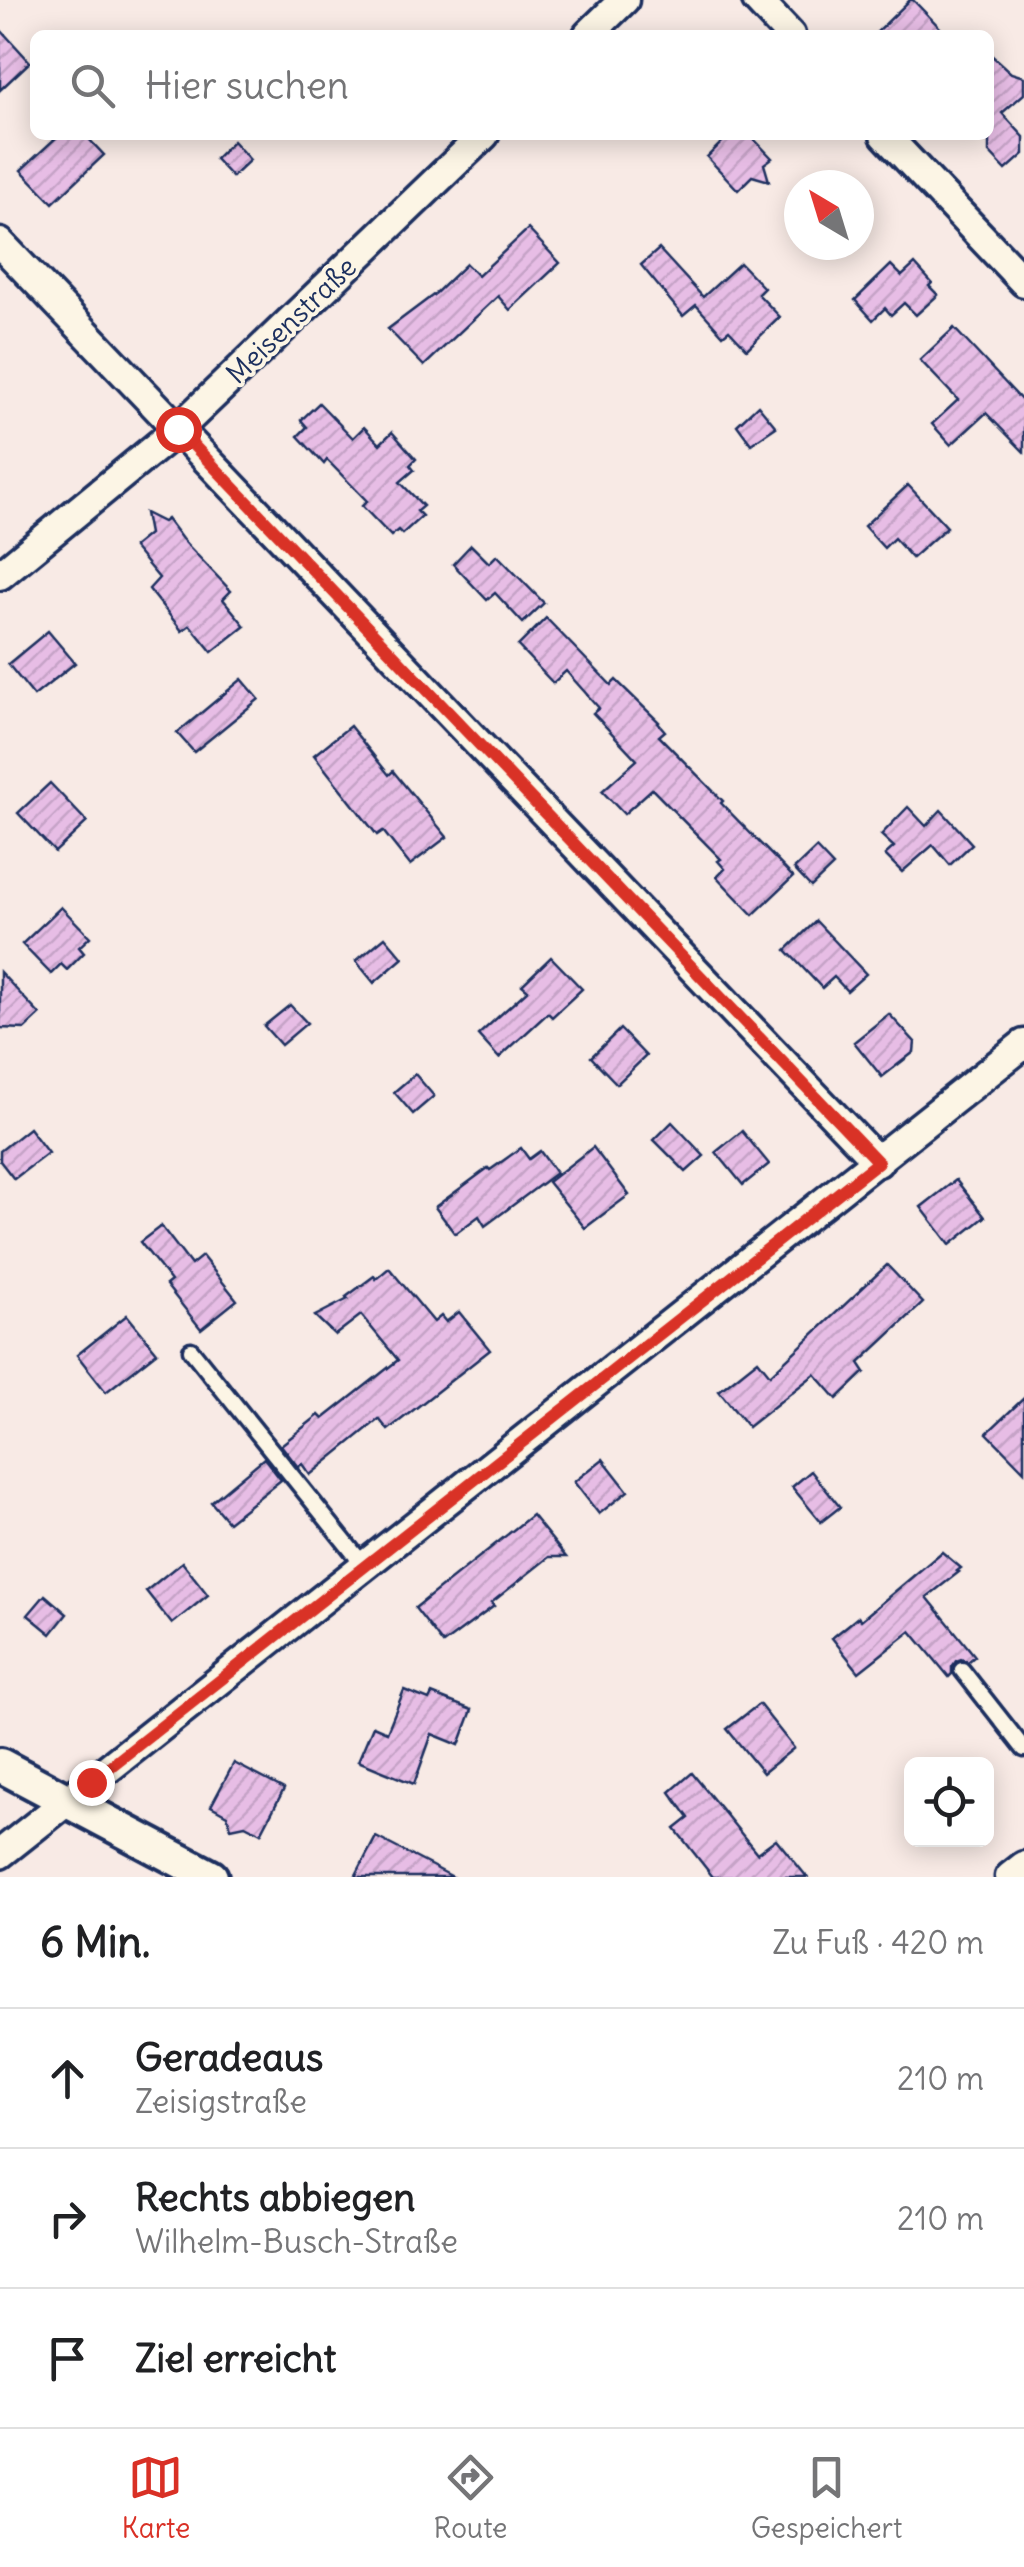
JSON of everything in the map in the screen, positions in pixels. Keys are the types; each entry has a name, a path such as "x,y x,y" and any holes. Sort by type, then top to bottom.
{"street":[{"path":"593,30 624,0"},
{"path":"757,0 785,30"},
{"name":"Meisenstraße","path":"0,575 178,429 479,140"},
{"path":"889,140 1024,282"},
{"path":"0,243 878,1162"},
{"path":"0,1854 1024,1044"},
{"path":"0,1764 210,1877"},
{"path":"1010,1877 1024,1866"}],"lane":[{"path":"191,1350 365,1567"},
{"path":"962,1670 1024,1749"}],"building":[{"path":"913,0 942,30 879,30"},
{"path":"0,29 30,62 0,90"},
{"path":"994,58 1011,73 1024,77 1024,94 1002,113 1024,137 1024,154 1006,170 989,152 989,140 994,140"},
{"path":"54,140 90,140 104,155 53,203 21,170"},
{"path":"724,140 755,140 772,158 764,164 769,181 752,176 738,190 707,157"},
{"path":"233,141 250,160 232,177 215,159"},
{"path":"528,229 560,263 510,310 498,296 424,366 388,329 436,293 466,264 478,276"},
{"path":"659,249 703,297 740,263 764,288 758,294 780,317 747,349 729,330 723,335 696,305 683,316 641,265"},
{"path":"915,264 938,295 916,315 904,303 891,315 885,308 873,320 855,300 891,265 902,276"},
{"path":"954,328 1024,403 1024,452 986,413 951,445 932,424 958,400 920,360"},
{"path":"319,403 353,438 364,427 380,444 392,432 416,459 410,465 414,470 400,482 423,506 417,511 422,516 402,534 398,530 391,536 362,506 367,501 298,436 307,427 301,420"},
{"path":"758,405 776,427 751,444 737,425"},
{"path":"908,485 947,527 912,558 894,538 884,548 864,526"},
{"path":"145,513 163,522 167,519 231,591 223,599 245,626 212,652 190,625 182,631 149,589 159,578 133,547 149,534"},
{"path":"471,545 489,563 497,555 544,603 523,623 495,593 487,600 453,564"},
{"path":"546,618 611,685 616,680 659,722 665,731 659,736 793,877 753,915 717,877 725,869 718,861 721,859 652,789 624,814 602,791 637,760 593,713 599,708 566,671 553,683 518,646"},
{"path":"48,631 75,663 34,696 8,664"},
{"path":"242,679 259,699 194,752 177,733"},
{"path":"350,726 447,837 410,865 383,831 377,835 314,755"},
{"path":"50,783 87,822 55,852 18,813"},
{"path":"908,807 926,826 941,810 972,844 950,865 933,845 902,872 885,855 894,847 881,835"},
{"path":"816,848 833,866 811,887 794,869"},
{"path":"61,907 90,937 79,947 84,953 67,970 61,964 51,974 22,944"},
{"path":"816,921 866,974 847,991 834,977 822,988 786,950"},
{"path":"385,937 403,958 374,983 356,961"},
{"path":"551,957 582,989 552,1017 548,1013 499,1058 478,1035 528,990 522,985"},
{"path":"0,972 40,1015 25,1029 0,1028"},
{"path":"290,1005 307,1023 281,1045 264,1026"},
{"path":"889,1014 915,1042 914,1052 882,1077 854,1042"},
{"path":"620,1029 646,1056 617,1084 591,1057"},
{"path":"415,1074 434,1096 413,1114 394,1092"},
{"path":"672,1122 704,1156 686,1172 654,1140"},
{"path":"29,1128 48,1153 14,1179 0,1161 0,1151"},
{"path":"742,1131 769,1164 743,1185 716,1152"},
{"path":"593,1147 629,1195 585,1228 548,1182"},
{"path":"521,1148 529,1159 540,1151 556,1173 485,1226 479,1216 455,1234 435,1207"},
{"path":"956,1180 985,1217 950,1245 921,1207"},
{"path":"161,1226 191,1265 202,1256 237,1300 201,1329 166,1285 171,1281 140,1242"},
{"path":"887,1265 923,1303 859,1363 865,1372 837,1399 815,1374 748,1427 719,1391 758,1360 770,1375"},
{"path":"389,1268 434,1322 441,1316 446,1322 459,1312 490,1350 388,1430 379,1419 310,1475 302,1464 298,1467 281,1445 319,1415 323,1419 398,1360 361,1315 335,1335 315,1316 348,1299"},
{"path":"127,1315 157,1352 106,1392 77,1355"},
{"path":"1024,1398 1024,1471 987,1433"},
{"path":"264,1458 281,1480 228,1522 211,1502"},
{"path":"603,1459 628,1491 599,1514 574,1482"},
{"path":"811,1471 840,1507 821,1522 792,1487"},
{"path":"532,1515 566,1557 549,1557 443,1644 415,1608"},
{"path":"942,1552 961,1568 927,1597 975,1656 968,1662 956,1661 949,1677 911,1631 859,1672 832,1638 858,1617 861,1620"},
{"path":"182,1562 208,1595 172,1624 146,1591"},
{"path":"45,1595 67,1614 51,1634 28,1615"},
{"path":"404,1690 429,1700 432,1694 472,1710 459,1745 432,1734 414,1784 358,1761 373,1726 387,1732"},
{"path":"759,1704 794,1748 763,1773 727,1729"},
{"path":"234,1763 284,1789 261,1833 245,1825 231,1828 227,1815 211,1806"},
{"path":"692,1773 757,1853 776,1839 807,1877 713,1877 675,1829 689,1818 670,1792"},
{"path":"376,1837 453,1877 355,1877"}],"route":[{"path":"91,1782 878,1162 178,429"}]}
